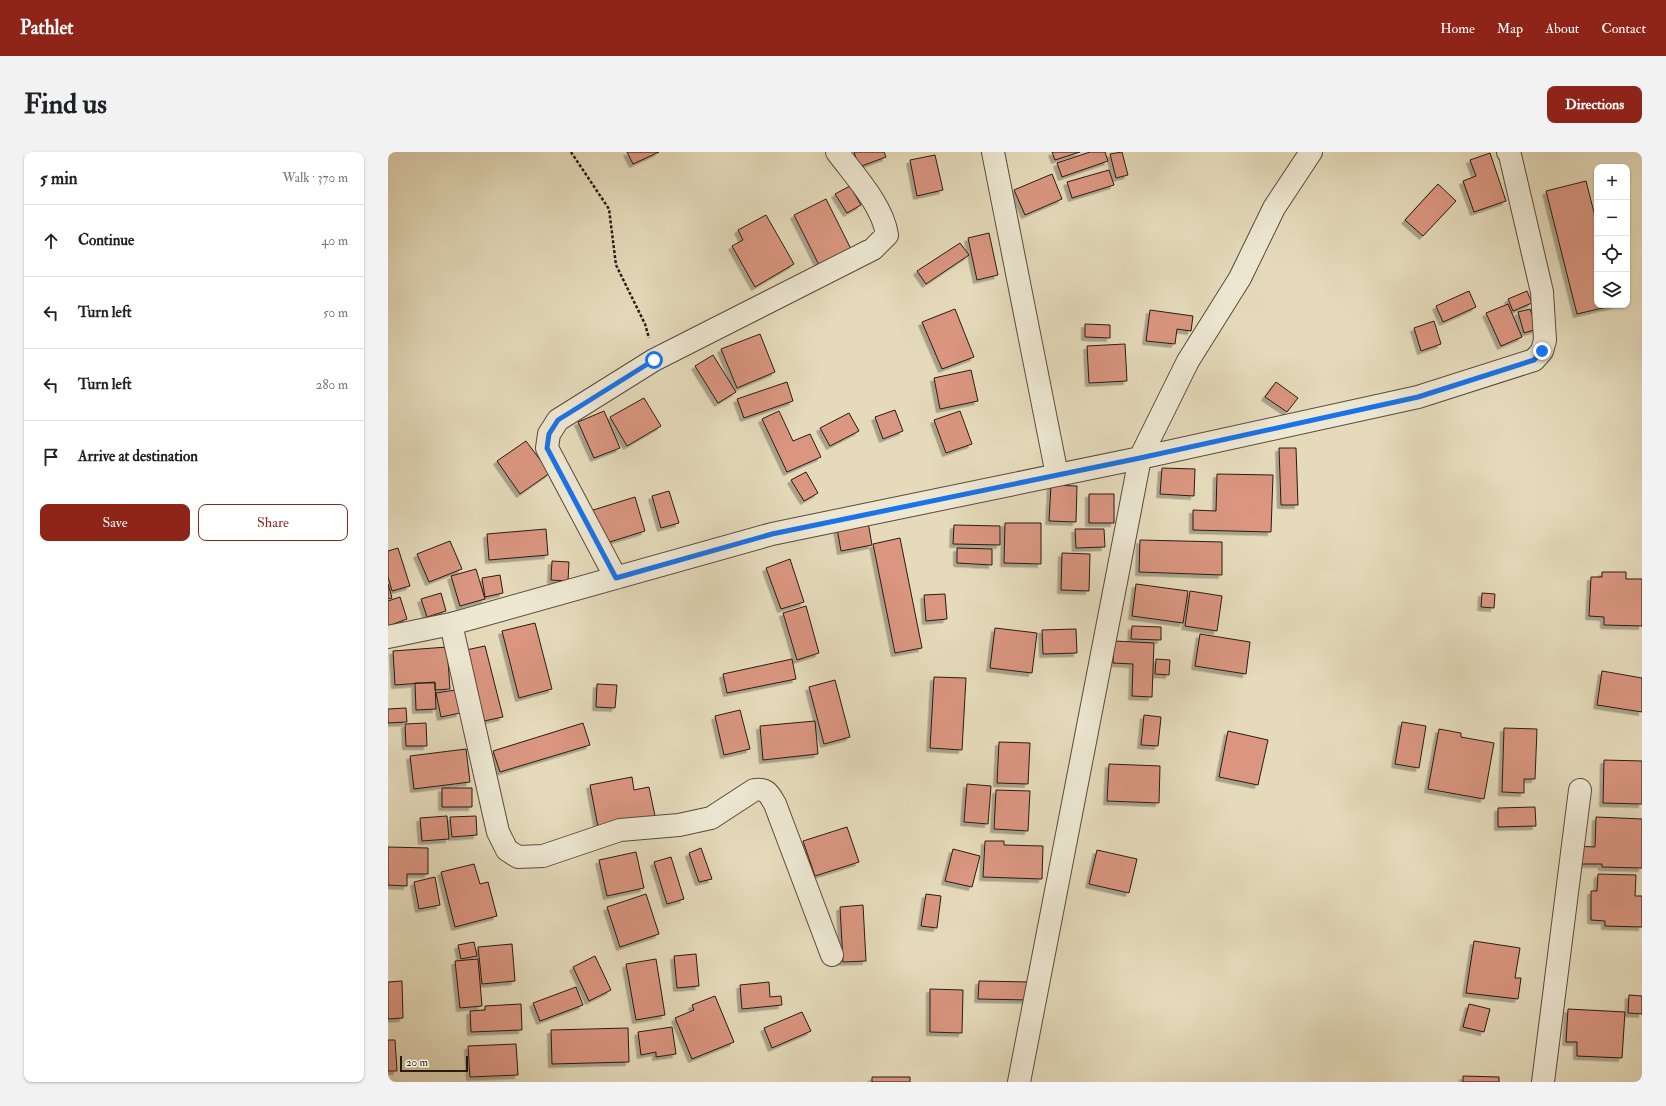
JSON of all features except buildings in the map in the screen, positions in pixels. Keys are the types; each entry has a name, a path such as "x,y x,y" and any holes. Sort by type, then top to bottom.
{"street":[{"path":"616,578 547,448 549,434 558,420 654,360 874,249 887,235 885,222 879,210 837,152"},
{"path":"993,152 1057,475"},
{"path":"1019,1082 1140,458 1188,361 1240,278 1274,208 1311,152"},
{"path":"388,637 451,624 772,534 1140,458 1418,397 1534,360 1542,351 1545,340 1542,292 1508,152"},
{"path":"451,624 491,804 498,832 507,850 518,858 543,856 620,830 679,825 711,818 754,790 761,789 767,791 775,804 832,955"},
{"path":"1543,1082 1580,790"}],"path":[{"path":"571,152 609,209 616,265 645,324 654,360"}],"route":[{"path":"654,360 558,420 549,434 547,448 616,578 772,534 1140,458 1418,397 1534,360 1542,351"}]}
